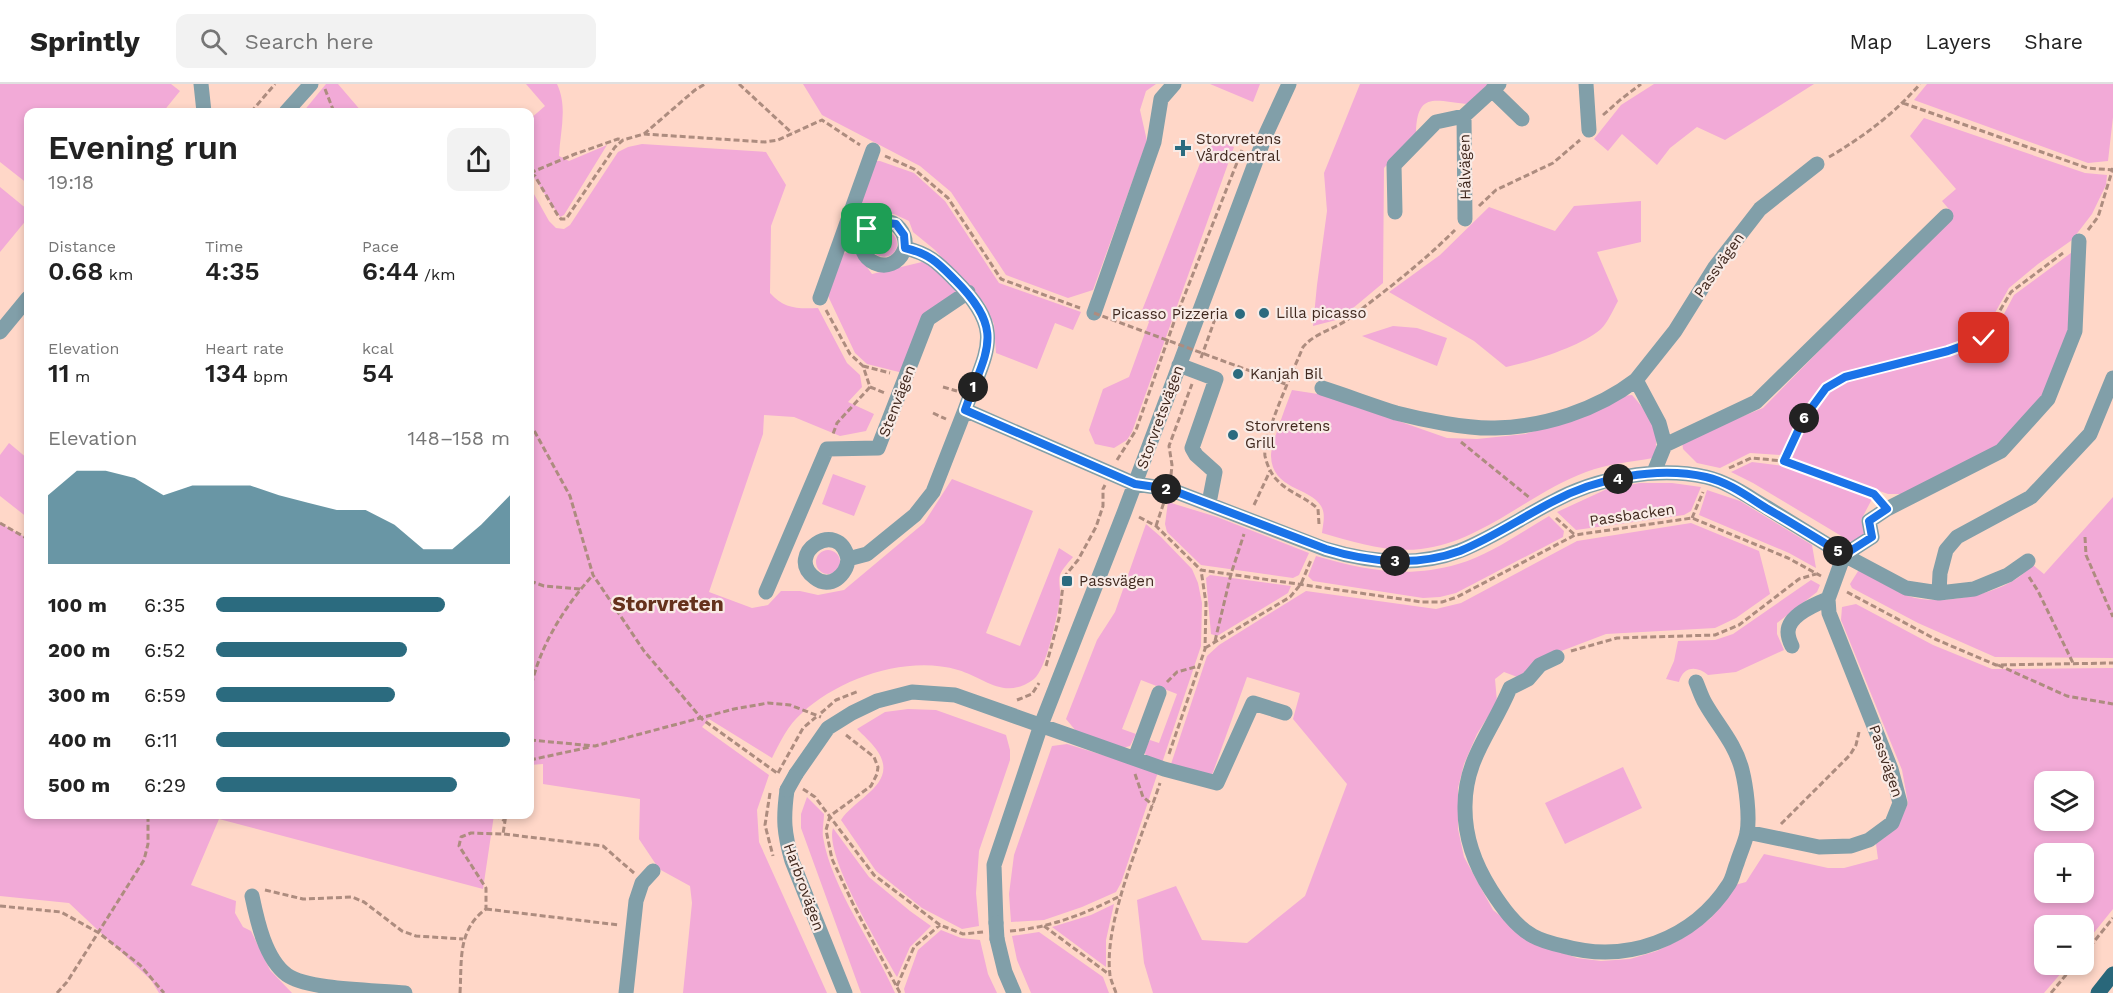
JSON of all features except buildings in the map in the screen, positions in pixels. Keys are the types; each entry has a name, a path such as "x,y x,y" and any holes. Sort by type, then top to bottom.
{"main road":[{"path":"2098,993 2113,974"}],"street":[{"path":"201,84 204,108"},
{"path":"290,108 311,84"},
{"name":"Storvretsvägen","path":"1014,993 1005,972 996,931 994,866 1041,725 1135,484 1266,134 1289,84"},
{"path":"1586,84 1589,130"},
{"path":"1094,313 1154,142 1158,107 1165,87"},
{"name":"Hålvägen","path":"1395,212 1394,165 1436,122 1464,116 1496,87 1522,119"},
{"name":"Hålvägen","path":"1464,116 1465,219"},
{"path":"820,298 873,150"},
{"name":"Passvägen","path":"1322,388 1396,413 1444,423 1494,428 1538,423 1581,410 1615,396 1636,380 1676,331 1715,267 1760,210 1817,164"},
{"path":"853,205 872,224"},
{"path":"1665,445 1756,402 1946,216"},
{"path":"885,221 896,224 904,235 905,248 896,262 882,265 869,260 862,246 865,232 872,224 885,221"},
{"path":"1792,646 1788,633 1789,626 1812,606 1828,599 1844,555 1872,537 1869,521 1887,509 2001,451 2048,399 2075,331 2079,241"},
{"path":"838,247 862,246"},
{"path":"848,559 867,554 915,515 933,492 965,410 989,336 986,318 968,292 933,258 905,248"},
{"name":"Stenvägen","path":"827,449 878,448 928,319 968,292"},
{"path":"0,332 24,303"},
{"path":"1179,365 1216,379 1192,448 1196,455 1215,472 1209,503"},
{"path":"1939,593 1940,573 1946,550 1957,537 2031,497 2090,434 2113,378"},
{"path":"1636,380 1659,423 1665,445 1654,472"},
{"path":"965,410 1135,484 1169,489 1350,556 1391,561 1429,558 1458,552 1486,539 1554,500 1596,483 1654,472 1706,477 1728,484 1844,555 1906,588 1939,593 1974,589 2028,568"},
{"path":"765,592 827,449"},
{"path":"820,540 832,540 845,549 848,559 845,571 840,578 825,582 813,577 808,571 806,559 807,552 820,540"},
{"path":"786,545 807,552"},
{"name":"Passvägen","path":"1747,832 1819,847 1851,846 1869,840 1892,823 1900,803 1891,769 1828,613 1828,599"},
{"path":"1557,657 1540,665 1528,679 1510,688 1502,708 1484,737 1470,767 1465,799 1466,830 1479,871 1503,908 1518,924 1533,936 1581,951 1600,953 1628,951 1655,944 1679,933 1707,913 1730,883 1747,832 1742,769 1729,737 1705,703 1696,682"},
{"name":"Harbrovägen","path":"845,993 792,861 786,838 784,816 788,782 831,726 877,701 912,692 955,695 1164,769 1217,783 1253,703 1285,712"},
{"path":"1135,758 1159,693"},
{"path":"626,993 636,901 642,883 653,871"},
{"path":"254,892 257,920 266,944 276,963 287,975 304,983 321,986 405,993"}],"path":[{"path":"254,108 274,84"},
{"path":"323,84 332,108"},
{"path":"645,134 705,84"},
{"path":"739,84 792,133"},
{"path":"1817,164 1861,138 1903,103 1920,84"},
{"path":"1784,461 1804,418 1826,388 1845,377 1948,351 1984,338 1994,329 1999,312 2012,292 2079,241 2098,217 2113,169 2086,168 1903,103"},
{"path":"534,172 574,154 618,139 623,140 645,134 765,142 778,140 822,120 855,142 914,169 948,198 1001,279 1288,385 1269,433 1265,454 1270,471 1278,482 1310,501 1318,509 1319,524"},
{"path":"534,176 557,214 561,219 566,219 615,147 623,140"},
{"path":"1046,668 1059,618 1064,577 1078,560 1096,527 1103,506 1103,489 1121,452 1136,430 1174,322 1243,147"},
{"path":"820,298 850,354 863,366 906,377"},
{"path":"1169,489 1172,465 1169,446 1216,315"},
{"path":"827,449 837,423 870,387 863,366"},
{"path":"1444,423 1467,448 1531,498"},
{"path":"534,430 570,496 593,575 644,651 702,719 788,782 815,797 874,875 940,925 963,934 1044,926 1090,911 1122,895"},
{"path":"1730,468 1751,458 1784,461 1874,494 1887,509"},
{"path":"1215,641 1231,574 1248,520 1270,471"},
{"name":"Passbacken","path":"1169,489 1156,526 1201,570 1422,602 1442,602 1457,597 1575,535 1692,518 1788,558 1935,639 1996,665 2113,663"},
{"path":"1692,518 1704,489"},
{"path":"1557,518 1575,535"},
{"path":"0,523 24,537"},
{"path":"2085,537 2086,555 2113,617"},
{"path":"1205,649 1290,597 1301,584 1311,560"},
{"path":"2028,568 2073,663"},
{"path":"1557,657 1582,647 1617,638 1715,635 1739,625 1798,579 1816,574"},
{"path":"534,680 546,643 581,589 593,575"},
{"path":"534,582 544,586 581,589"},
{"path":"1996,665 2067,696 2113,704"},
{"path":"1159,693 1177,672 1199,666"},
{"path":"1008,698 1017,700 1032,694 1043,678"},
{"path":"777,773 803,728 836,700 868,687"},
{"path":"534,759 595,746 734,709 768,703 790,705 819,715 874,757 878,767 871,786 830,816 826,830 832,859 900,993"},
{"path":"1769,837 1850,755 1856,745 1860,727"},
{"path":"534,740 595,746"},
{"path":"1135,758 1134,772 1143,797 1153,805"},
{"path":"777,773 788,782"},
{"path":"771,791 765,825 774,858"},
{"path":"57,993 67,982 144,860 148,844 148,819"},
{"path":"502,819 505,821 503,834"},
{"path":"486,909 486,888 459,846 461,837 471,833 503,834 603,846 631,869 642,883"},
{"path":"254,892 303,899 352,897 363,902 402,931 416,936 463,939"},
{"path":"0,906 61,912 99,933 140,965 164,993"},
{"path":"460,993 463,939 476,916 486,909 633,927"},
{"path":"2094,942 2113,918"},
{"path":"897,987 914,947 940,925"},
{"path":"1044,926 1110,975"},
{"path":"2051,993 2066,975"}],"shaded area":[{"path":"0,84 171,84 180,91 166,108 24,108 24,181 0,162"},
{"path":"326,84 338,84 359,108 306,108"},
{"path":"526,84 557,84 563,111 559,156 569,161 607,145 564,215 560,217 534,178 534,116 545,106"},
{"path":"803,84 1156,84 1146,91 1140,110 1147,141 1093,290 1068,298 1006,275 951,192 920,166 822,115"},
{"path":"1210,84 1260,84 1253,102"},
{"path":"1360,84 1488,84 1467,104 1437,101 1424,105 1420,110 1416,133 1384,168 1383,283 1340,319 1313,326 1327,211 1324,173"},
{"path":"1654,84 1814,84 1725,140 1697,127 1670,148 1657,165 1622,134 1608,151 1594,139 1621,105"},
{"path":"1927,84 2113,84 2113,117 2108,161 2088,163 1914,100"},
{"path":"1924,118 2085,173 2107,175 2106,185 2092,214 2072,240 2009,288 1996,311 1991,327 1983,333 1947,346 1843,373 1823,383 1800,416 1782,455 1750,453 1720,468 1697,463 1683,449 1682,441 1763,408 1953,214 1942,201 1956,189 1910,136"},
{"path":"1210,138 1234,147 1132,432 1127,440 1114,448 1095,444 1089,430 1103,389 1129,377 1149,322 1141,313"},
{"path":"642,144 766,152 786,185 771,226 770,293 792,307 818,308 847,363 860,375 862,387 848,402 874,414 866,431 840,436 794,417 764,415 763,434 709,592 752,608 768,605 781,591 800,591 818,595 844,590 924,523 952,479 1033,511 986,633 1020,646 1059,548 1073,557 1060,575 1059,606 1043,665 1034,679 1023,685 1013,688 995,686 958,670 938,666 917,665 875,673 835,689 802,713 788,728 772,758 709,719 702,727 769,775 757,810 759,842 827,993 683,993 692,903 690,886 659,869 639,839 640,799 543,784 543,764 534,765 534,194 549,221 556,228 564,229 570,225 618,152"},
{"path":"875,161 914,173 945,201 999,283 1081,312 1073,330 1055,323 1037,369 996,353 994,324 985,304 935,250 913,232 909,221 894,214 865,212 861,204"},
{"path":"0,187 24,207 24,223 0,252"},
{"path":"1641,201 1641,242 1597,252 1618,301 1610,316 1601,329 1556,353 1506,367 1474,341 1389,292 1440,255 1489,207 1555,231 1574,206"},
{"path":"884,231 893,235 897,244 893,253 884,257 875,253 871,244 875,235"},
{"path":"851,250 858,255 872,274 922,262 932,266 957,290 956,295 927,313 903,373 867,364 855,353 828,296 843,254"},
{"path":"2075,250 2071,334 2047,391 1998,446 1906,494 1888,494 1791,460 1808,420 1827,391 1847,382 1949,355 1987,341 1997,333 2014,295"},
{"path":"1393,326 1417,328 1447,338 1437,366 1362,336"},
{"path":"1292,390 1324,395 1447,438 1477,439 1525,434 1583,417 1623,396 1632,395 1652,424 1656,449 1653,458 1602,467 1565,481 1485,527 1443,545 1408,550 1383,548 1322,533 1324,516 1321,506 1309,495 1284,482 1273,467 1272,451"},
{"path":"9,443 24,456 24,515 0,496 0,455"},
{"path":"1752,462 1783,466 1872,499 1861,520 1864,534 1853,543 1731,472"},
{"path":"833,474 866,486 854,516 822,504"},
{"path":"1640,483 1672,483 1701,487 1691,511 1684,515 1576,530 1557,512 1607,489"},
{"path":"1707,490 1740,501 1812,545 1816,568 1789,553 1699,515"},
{"path":"2113,497 2113,658 1995,657 1918,623 1852,588 1850,584 1860,568 1908,596 1919,599 1946,600 1988,592 2001,587 2033,565 2044,574"},
{"path":"1168,502 1217,517 1309,553 1299,575 1293,578 1201,565 1167,532 1165,524"},
{"path":"1549,516 1564,531 1563,537 1456,593 1440,597 1423,598 1313,581 1308,576 1316,556 1386,571 1439,569 1470,560 1493,549"},
{"path":"0,523 24,537 24,819 219,819 191,885 236,901 235,913 243,927 251,931 270,970 292,993 159,993 151,980 69,903 0,896"},
{"path":"1691,523 1759,551 1770,594 1736,618 1715,628 1606,634 1543,658 1520,678 1504,672 1495,679 1497,702 1477,734 1464,764 1458,788 1458,829 1464,857 1493,910 1532,942 1577,958 1601,961 1630,959 1657,951 1683,938 1711,918 1735,885 1746,882 1764,854 1828,868 1844,868 1878,859 1876,844 1897,828 1908,803 1902,770 1841,620 1842,607 1856,604 1933,645 1992,669 2113,668 2113,909 2094,933 2094,915 2034,915 2034,975 2059,975 2044,993 1153,993 1144,963 1137,900 1176,886 1202,940 1247,943 1305,896 1347,784 1293,719 1300,693 1247,677 1212,775 1171,764 1207,656 1219,645 1306,591 1436,609 1461,603 1577,541"},
{"path":"1146,524 1192,569 1198,583 1202,603 1201,646 1162,763 1146,757 1144,749 1150,740 1159,743 1177,694 1141,680 1122,729 1136,734 1130,746 1123,748 1076,731 1066,719 1097,640 1115,612"},
{"path":"828,550 837,553 840,562 837,571 828,574 819,571 816,562 819,553"},
{"path":"1210,575 1291,586 1288,593 1217,636 1211,634 1206,578"},
{"path":"1811,580 1820,585 1817,592 1777,623 1777,634 1784,650 1736,672 1708,675 1699,670 1690,669 1684,673 1679,682 1666,679 1674,661 1678,641 1715,640 1733,634"},
{"path":"908,709 936,710 1006,735 1010,760 979,851 976,893 979,926 962,929 922,908 876,871 841,820 873,789 883,771 882,761 876,749 857,729 885,712"},
{"path":"1067,744 1158,772 1116,892 1044,920 1011,922 1009,894 1014,855 1052,746"},
{"path":"1623,767 1642,808 1565,844 1545,803"},
{"path":"807,797 824,814 823,837 835,877 895,993 861,993 801,828 801,814"},
{"path":"219,819 493,819 483,889"},
{"path":"833,828 869,877 931,926 910,947 897,977 867,925 845,880 837,859"},
{"path":"1114,904 1106,940 1106,967 1052,927 1091,915"},
{"path":"941,930 961,938 980,940 988,974 997,993 905,993 904,989 918,950"},
{"path":"1039,932 1103,977 1109,993 1031,993 1017,960 1012,936"}],"place":[{"name":"Storvretens Vårdcentral","path":"1183,148"},
{"name":"Lilla picasso","path":"1264,313"},
{"name":"Picasso Pizzeria","path":"1240,314"},
{"name":"Kanjah Bil","path":"1238,374"},
{"name":"Storvretens Grill","path":"1233,435"},
{"name":"Passvägen","path":"1067,581"}],"district":[{"name":"Storvreten","path":"668,603"}],"route":[{"path":"867,229 872,224 885,221 896,224 904,235 905,248 933,258 974,299 986,318 989,336 986,351 965,410 1135,484 1169,489 1326,549 1350,556 1380,560 1402,561 1458,552 1486,539 1554,500 1596,483 1654,472 1706,477 1728,484 1844,555 1872,537 1869,521 1887,509 1874,494 1784,461 1804,418 1826,388 1845,377 1948,351 1984,338"}]}
